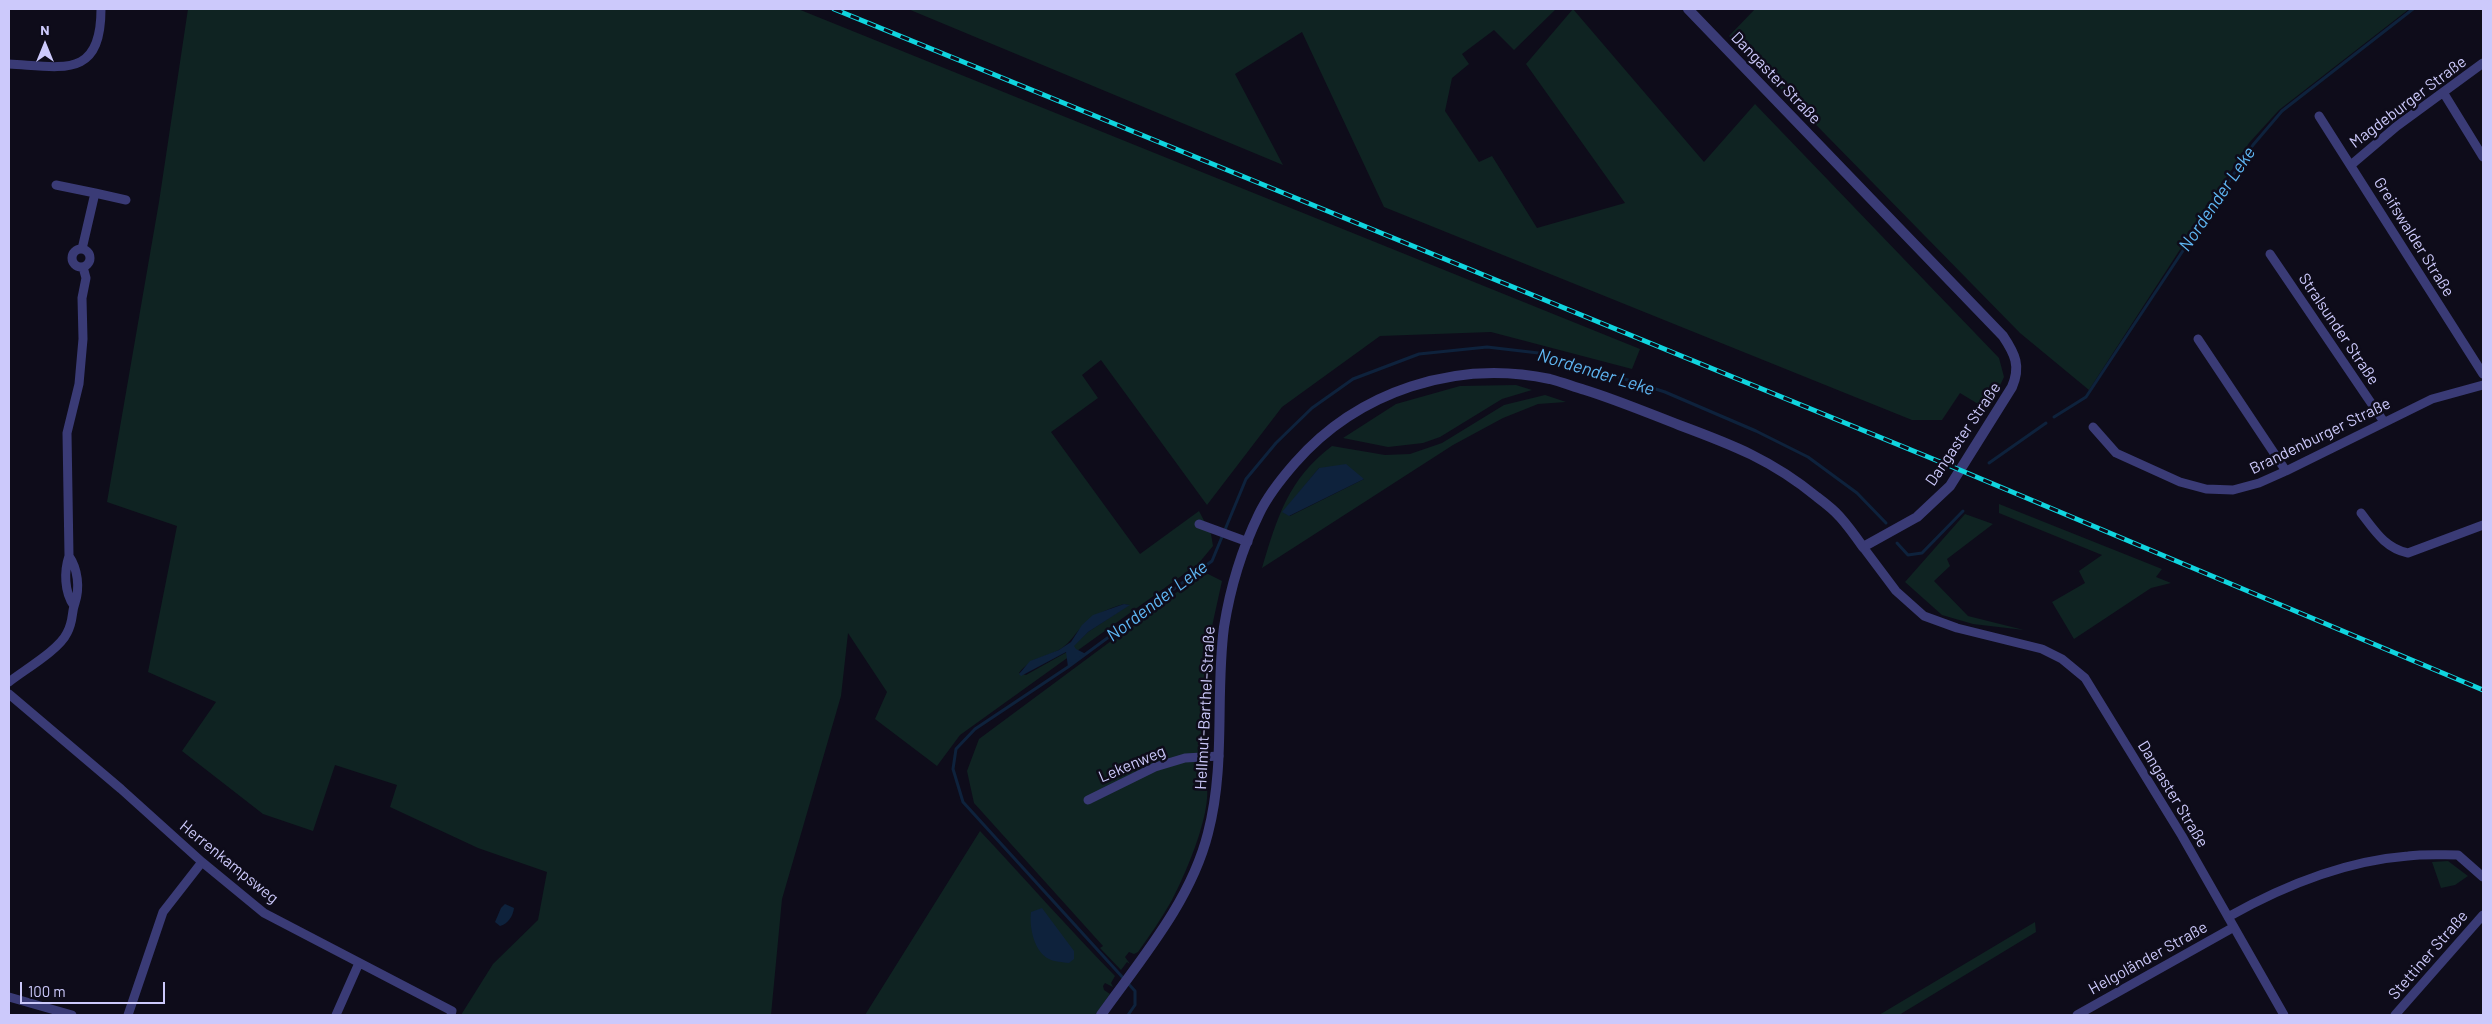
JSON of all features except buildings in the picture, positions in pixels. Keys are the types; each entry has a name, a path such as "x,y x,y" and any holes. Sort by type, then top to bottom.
{"street":[{"path":"9,64 71,67 88,59 98,43 101,9"},
{"name":"Dangaster Straße","path":"1688,9 1996,329 2013,351 2018,364 2017,377 2012,387 1950,486 1917,517 1886,536 1863,547 1896,592 1924,616 1957,628 2042,649 2062,659 2084,678 2182,836 2284,1015"},
{"name":"Magdeburger Straße","path":"2351,165 2442,92 2483,63"},
{"path":"2442,92 2483,157"},
{"name":"Greifswalder Straße","path":"2319,116 2483,374"},
{"path":"56,185 126,200"},
{"path":"9,682 66,635 74,618 74,606 78,596 76,565 69,556 67,433 79,384 84,339 82,298 86,278 83,267 76,266 72,257 75,251 82,250 94,193"},
{"name":"Stralsunder Straße","path":"2270,254 2384,422"},
{"path":"2198,339 2286,471"},
{"name":"Hellmut-Barthel-Straße","path":"1101,1015 1172,913 1197,863 1207,837 1214,809 1218,756 1221,653 1225,625 1240,561 1260,513 1277,484 1312,444 1344,417 1400,389 1428,380 1459,374 1489,373 1550,379 1602,395 1745,450 1792,477 1839,516 1863,547"},
{"name":"Brandenburger Straße","path":"2093,427 2116,453 2180,482 2206,489 2233,490 2259,483 2286,471 2432,398 2483,385"},
{"path":"2361,513 2383,542 2395,550 2408,553 2483,525"},
{"path":"1199,524 1248,542"},
{"name":"Herrenkampsweg","path":"9,694 121,789 202,862 264,913 452,1011 451,1015"},
{"name":"Lekenweg","path":"1088,800 1155,767 1185,758 1218,756"},
{"path":"2228,917 2255,901 2300,881 2351,866 2408,856 2458,855 2483,877"},
{"path":"128,1015 163,912 202,862"},
{"name":"Stettiner Straße","path":"2394,1015 2483,915"},
{"name":"Helgoländer Straße","path":"2077,1015 2234,927"},
{"path":"336,1015 359,963"},
{"path":"9,997 72,1015"}],"green space":[{"path":"188,9 798,9 1640,349 1632,369 1491,332 1380,336 1282,407 1207,505 1101,360 1082,375 1098,398 1051,432 1140,554 1199,511 1211,534 1213,546 1198,564 960,735 937,766 875,719 887,692 848,633 841,696 782,899 771,1015 461,1015 493,964 538,920 547,872 478,848 390,807 397,785 335,765 313,831 263,814 182,751 216,702 148,672 177,526 107,502 159,202","holes":["1129,605 1088,632 1067,652 1026,675 1019,673 1034,660 1062,648 1093,618 1117,606"]},
{"path":"908,9 1556,9 1514,50 1494,30 1462,54 1469,64 1452,78 1445,111 1479,162 1492,156 1537,228 1625,203 1526,64 1573,9 1704,162 1755,104 1999,358 2004,377 1988,410 1960,393 1942,420 1912,420 1384,207 1302,32 1235,74 1283,165"},
{"path":"1755,9 2409,9 2279,110 2249,143 2089,390 2020,333 1729,36"},
{"path":"1516,385 1532,390 1502,399 1440,437 1423,443 1388,447 1343,438 1396,404 1460,386"},
{"path":"1545,395 1566,402 1538,404 1503,418 1453,445 1262,568 1279,516 1294,486 1317,459 1332,446 1385,455 1410,454 1442,443 1504,405","holes":["1319,468 1364,479 1290,516 1283,512"]},
{"path":"1999,504 2162,569 2156,577 2171,583 2151,588 2074,639 2052,602 2085,583 2079,571 2102,555 1999,513"},
{"path":"1965,514 1993,524 1947,559 1950,566 1934,581 1968,616 2024,630 1973,624 1942,615 1905,582"},
{"path":"1204,572 1222,581 1209,640 1202,774 1207,785 1204,817 1192,856 1172,900 1138,952 1134,954 1129,952 1125,957 1130,964 1127,962 1121,970 1100,948 1103,946 974,803 967,771 979,739"},
{"path":"980,831 1115,976 1111,983 1113,987 1105,983 1103,986 1104,990 1110,994 1095,1015 865,1015"},
{"path":"2448,861 2468,876 2455,885 2441,888 2432,862"},
{"path":"2035,922 2036,932 1899,1015 1879,1015"}],"water":[{"path":"1346,464 1364,479 1289,516 1282,512 1319,468"},
{"path":"1124,604 1130,605 1088,632 1074,646 1086,654 1068,667 1066,652 1021,676 1019,674 1030,661 1059,650 1071,642 1082,625 1093,615"},
{"path":"505,904 514,908 508,922 500,926 495,922 501,908"},
{"path":"1042,908 1074,951 1074,959 1069,963 1049,959 1044,956 1036,945 1032,932 1031,912"}],"waterway":[{"name":"Nordender Leke","path":"2054,417 2086,397 2253,145 2282,111 2413,9"},
{"name":"Nordender Leke","path":"1128,1015 1135,1005 1135,991 963,802 953,769 956,749 975,729 1068,667 1212,561 1246,479 1276,443 1312,408 1353,379 1419,354 1487,347 1547,354 1665,392 1756,431 1808,457 1857,493 1886,523"},
{"name":"Nordender Leke","path":"1989,463 2046,423"},
{"name":"Nordender Leke","path":"1897,543 1908,555 1922,553 1963,511"}],"railway":[{"path":"834,9 1960,470 2483,690"}]}
